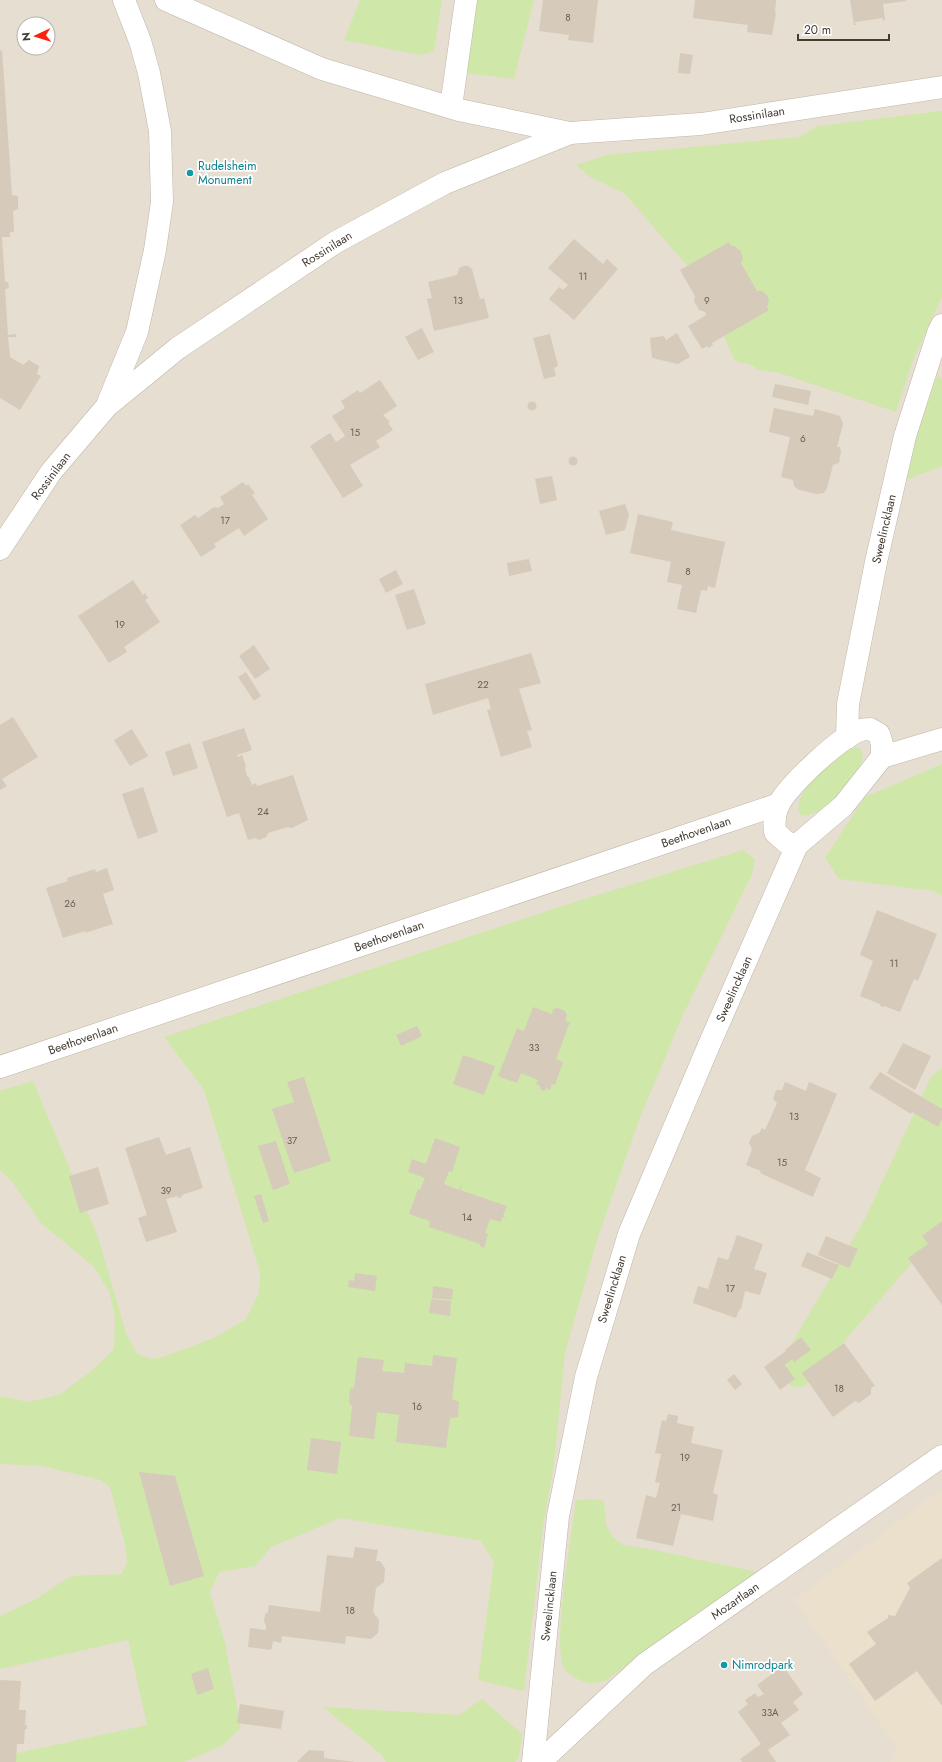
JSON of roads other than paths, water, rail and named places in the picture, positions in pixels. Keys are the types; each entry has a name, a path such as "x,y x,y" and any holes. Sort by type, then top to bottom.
{"street":[{"name":"Rossinilaan","path":"107,406 137,332 155,250 162,202 160,131 152,88 140,41 124,0"},
{"name":"Rossinilaan","path":"166,0 322,69 451,107 570,133 700,124 942,87"},
{"path":"451,107 466,0"},
{"name":"Rossinilaan","path":"0,549 51,472 107,406 178,348 336,242 445,183 570,133"},
{"name":"Sweelincklaan","path":"847,738 848,704 876,562 905,436 938,333 942,325"},
{"path":"797,845 786,842 775,832 774,820 779,804 802,776 817,761 847,738 860,730 870,729 875,731 879,734 882,744 882,757 942,739"},
{"name":"Sweelincklaan","path":"533,1762 558,1516 586,1377 629,1234 709,1045 797,845 843,806 882,757"},
{"name":"Beethovenlaan","path":"0,1067 779,804"},
{"name":"Mozartlaan","path":"540,1762 645,1664 942,1456"}],"place":[{"name":"Rudelsheim Monument","path":"190,173"},
{"name":"Nimrodpark","path":"724,1665"}]}
